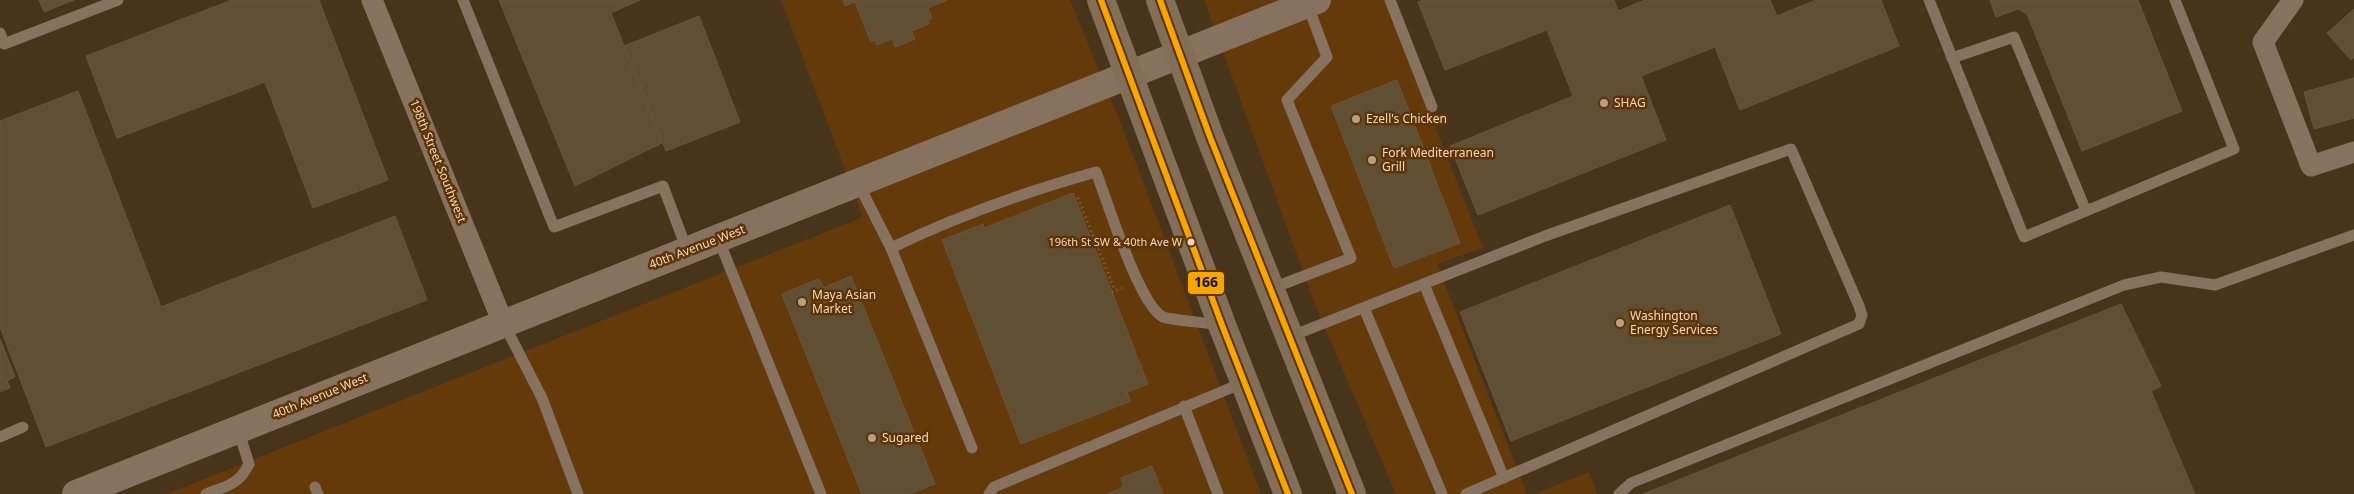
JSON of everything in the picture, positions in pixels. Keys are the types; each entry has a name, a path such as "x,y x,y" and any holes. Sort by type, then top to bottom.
{"main road":[{"path":"1101,0 1222,325 1288,494"},
{"path":"1160,0 1179,56 1352,494"}],"street":[{"name":"198th Street Southwest","path":"372,0 503,323"},
{"path":"2293,0 2263,42 2311,166 2354,152"},
{"name":"40th Avenue West","path":"76,494 1129,76 1310,1"}],"lane":[{"path":"0,32 4,44 118,0"},
{"path":"463,0 554,227 663,186 687,250"},
{"path":"1390,0 1432,107"},
{"path":"1929,0 2024,237 2234,149 2175,0"},
{"path":"1270,289 1351,258 1287,100 1326,57 1310,1"},
{"path":"1952,58 2014,37 2086,211"},
{"path":"1289,337 1544,236 1702,181 1788,148 1791,149 1860,306 1862,315 1859,324 1466,494"},
{"path":"891,248 939,225 1029,191 1096,172 1126,253 1148,301 1163,317 1222,325"},
{"path":"858,183 891,248 972,448"},
{"path":"1619,494 1631,483 2124,285 2161,277 2215,285 2354,235"},
{"path":"718,238 821,494"},
{"path":"1424,284 1504,478"},
{"path":"1364,308 1442,494"},
{"path":"503,323 542,398 578,494"},
{"path":"989,494 994,486 1245,382"},
{"path":"1184,406 1218,494"},
{"path":"0,437 23,427"},
{"path":"206,494 237,482 243,476 249,464 238,429"}],"path":[{"path":"1078,197 1115,291"}],"shaded area":[{"path":"781,0 1070,0 1122,126 1261,494 166,494 863,217"},
{"path":"1204,0 1385,0 1483,248 1437,264 1527,494 1396,494 1316,307"},
{"path":"1589,472 1598,494 1534,494"}],"building":[{"path":"39,0 74,0 44,12"},
{"path":"232,0 319,0 388,180 313,208 265,82 117,138 86,56"},
{"path":"499,0 640,0 611,13 662,143 575,186"},
{"path":"843,0 947,0 928,8 932,18 928,20 929,24 912,31 915,39 895,47 892,39 877,45 875,40 871,42 855,2 845,6"},
{"name":"SHAG","path":"1424,0 1614,0 1618,11 1645,0 1770,0 1777,16 1816,0 1881,0 1899,46 1740,110 1715,47 1641,76 1666,140 1478,215 1450,146 1573,96 1547,30 1445,70 1418,2"},
{"path":"1990,0 2138,0 2182,111 2082,151 2027,14 2018,9 1996,17"},
{"path":"2354,9 2354,57 2351,60 2327,33"},
{"path":"699,16 740,122 666,151 624,46"},
{"path":"2354,78 2354,118 2314,129 2304,92"},
{"path":"1397,80 1460,243 1394,268 1331,106"},
{"path":"78,91 161,307 395,216 427,300 46,447 0,327 0,121"},
{"path":"1073,193 1148,384 1127,392 1131,401 1021,444 942,240 983,224 984,228"},
{"name":"Washington Energy Services","path":"1730,205 1781,334 1511,441 1460,312"},
{"path":"851,276 935,484 910,494 862,494 782,294 819,279 823,288"},
{"path":"2121,304 2161,386 2151,391 2195,494 1643,494"},
{"path":"0,339 15,377 7,381 10,388 0,392"},
{"path":"1152,466 1163,494 1107,494 1124,487 1121,478"}],"transit line":[{"name":"166","path":"1101,0 1222,325 1288,494"},
{"name":"166","path":"1160,0 1210,137 1352,494"}],"place":[{"name":"SHAG","path":"1604,103"},
{"name":"Ezell's Chicken","path":"1356,119"},
{"name":"Fork Mediterranean Grill","path":"1372,160"},
{"name":"196th St SW & 40th Ave W","path":"1191,242"},
{"name":"Maya Asian Market","path":"802,302"},
{"name":"Washington Energy Services","path":"1620,323"},
{"name":"Sugared","path":"872,438"}]}
